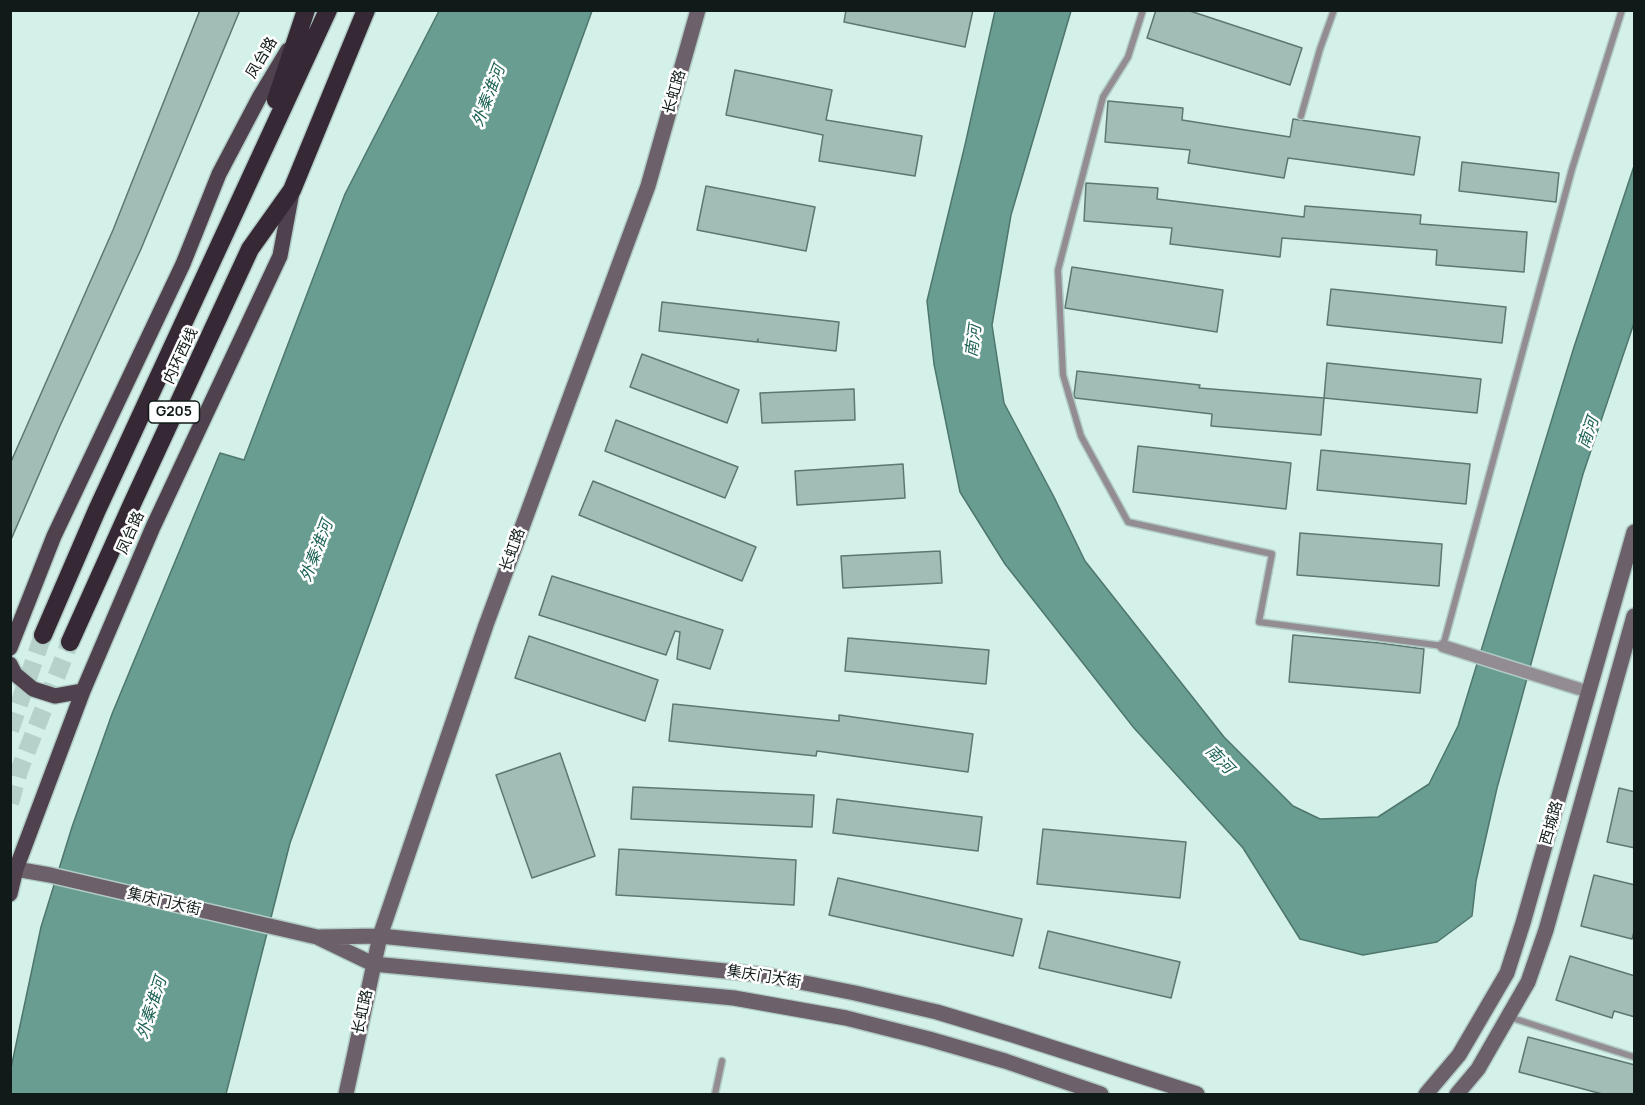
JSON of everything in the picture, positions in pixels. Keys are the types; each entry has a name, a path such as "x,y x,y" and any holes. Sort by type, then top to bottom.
{"highway":[{"name":"凤台路","path":"297,35 306,10"},
{"path":"250,179 328,10"},
{"name":"内环西线","path":"70,642 250,249 292,190 366,10"},
{"path":"250,179 297,35"},
{"name":"内环西线","path":"44,635 97,510 250,179"}],"main road":[{"name":"长虹路","path":"346,1095 381,936 486,625 648,186 698,10"},
{"name":"凤台路","path":"10,648 54,536 183,264 219,174 259,98 297,35"},
{"name":"凤台路","path":"10,894 13,868 83,691 153,527 280,256 292,190"},
{"name":"西城路","path":"1426,1095 1459,1055 1507,973 1524,923 1635,532"},
{"name":"西城路","path":"1457,1095 1478,1069 1528,982 1546,930 1635,616"},
{"path":"10,664 15,674 33,689 55,696 83,691"},
{"name":"集庆门大街","path":"13,868 310,935 373,964 734,998 846,1018 1005,1061 1101,1095"},
{"name":"集庆门大街","path":"310,935 381,936 765,975 937,1012 1197,1095"}],"street":[{"path":"1443,646 1589,692"}],"lane":[{"path":"1143,10 1128,57 1103,97 1058,270 1063,375 1081,436 1128,522 1272,554 1259,622 1443,646 1572,169 1622,10"},
{"path":"1301,116 1334,10"},
{"path":"1508,1017 1635,1057"},
{"path":"715,1095 722,1061"}],"water":[{"name":"外秦淮河","path":"439,11 592,11 290,843 226,1094 11,1094 11,1068 41,927 72,827 112,714 220,453 244,460 345,194"},
{"name":"南河","path":"995,11 1071,11 1011,215 992,325 1004,403 1085,561 1224,737 1293,806 1320,819 1378,817 1429,784 1458,726 1574,347 1634,166 1634,323 1583,474 1497,788 1476,881 1472,916 1437,942 1363,955 1300,939 1243,848 1134,728 1005,564 960,492 934,364 927,301"}],"building":[{"path":"200,10 240,10 141,249 10,542 10,464 113,230"},
{"path":"846,10 973,10 965,47 844,22"},
{"path":"1156,10 1187,10 1302,48 1290,85 1147,38"},
{"path":"735,70 832,90 826,120 922,136 915,176 819,161 823,135 726,115"},
{"path":"1108,101 1183,108 1182,120 1290,137 1293,119 1420,137 1414,175 1288,158 1284,178 1188,163 1190,150 1105,142"},
{"path":"1462,162 1559,173 1556,202 1459,191"},
{"path":"1086,183 1158,188 1157,199 1304,217 1305,206 1421,215 1420,224 1527,232 1524,272 1436,265 1437,250 1282,238 1280,257 1170,244 1172,228 1084,221"},
{"path":"706,186 815,207 806,251 697,230"},
{"path":"1072,267 1223,290 1217,332 1065,308"},
{"path":"1331,289 1506,307 1502,343 1327,325"},
{"path":"662,302 839,322 836,351 758,342 758,339 757,342 659,331"},
{"path":"642,354 739,390 727,423 630,387"},
{"path":"1327,363 1481,379 1477,413 1324,398"},
{"path":"1077,371 1200,385 1199,388 1324,398 1321,435 1211,426 1212,414 1075,398"},
{"path":"854,389 855,420 762,423 760,393"},
{"path":"616,420 738,467 725,498 605,451"},
{"path":"1138,446 1291,463 1286,509 1133,492"},
{"path":"1321,450 1470,464 1466,504 1317,490"},
{"path":"903,464 905,498 797,505 795,471"},
{"path":"593,481 756,547 742,581 579,515"},
{"path":"1300,533 1442,544 1439,586 1297,575"},
{"path":"940,551 942,583 843,588 841,556"},
{"path":"552,576 723,630 710,669 677,659 680,632 675,631 666,655 539,615"},
{"path":"1293,635 1424,649 1420,693 1289,682"},
{"path":"529,636 658,680 645,721 515,678"},
{"path":"848,638 989,650 986,684 845,671"},
{"path":"673,704 839,721 839,715 973,734 968,772 817,751 816,756 669,741"},
{"path":"560,753 595,856 532,878 496,775"},
{"path":"633,787 814,795 812,827 631,819"},
{"path":"1619,788 1635,792 1635,848 1607,842"},
{"path":"837,799 982,817 978,851 833,833"},
{"path":"1043,829 1186,842 1180,898 1037,884"},
{"path":"619,849 796,860 794,905 616,895"},
{"path":"1594,875 1635,885 1635,928 1632,939 1581,926"},
{"path":"838,878 1022,919 1013,956 829,915"},
{"path":"1048,931 1180,962 1171,998 1039,968"},
{"path":"1570,956 1635,976 1635,1017 1614,1011 1612,1018 1556,1000"},
{"path":"1528,1037 1635,1065 1635,1095 1606,1095 1519,1072"}],"tunnel":[{"path":"10,730 43,635"},
{"path":"10,803 19,771 70,642"}]}
